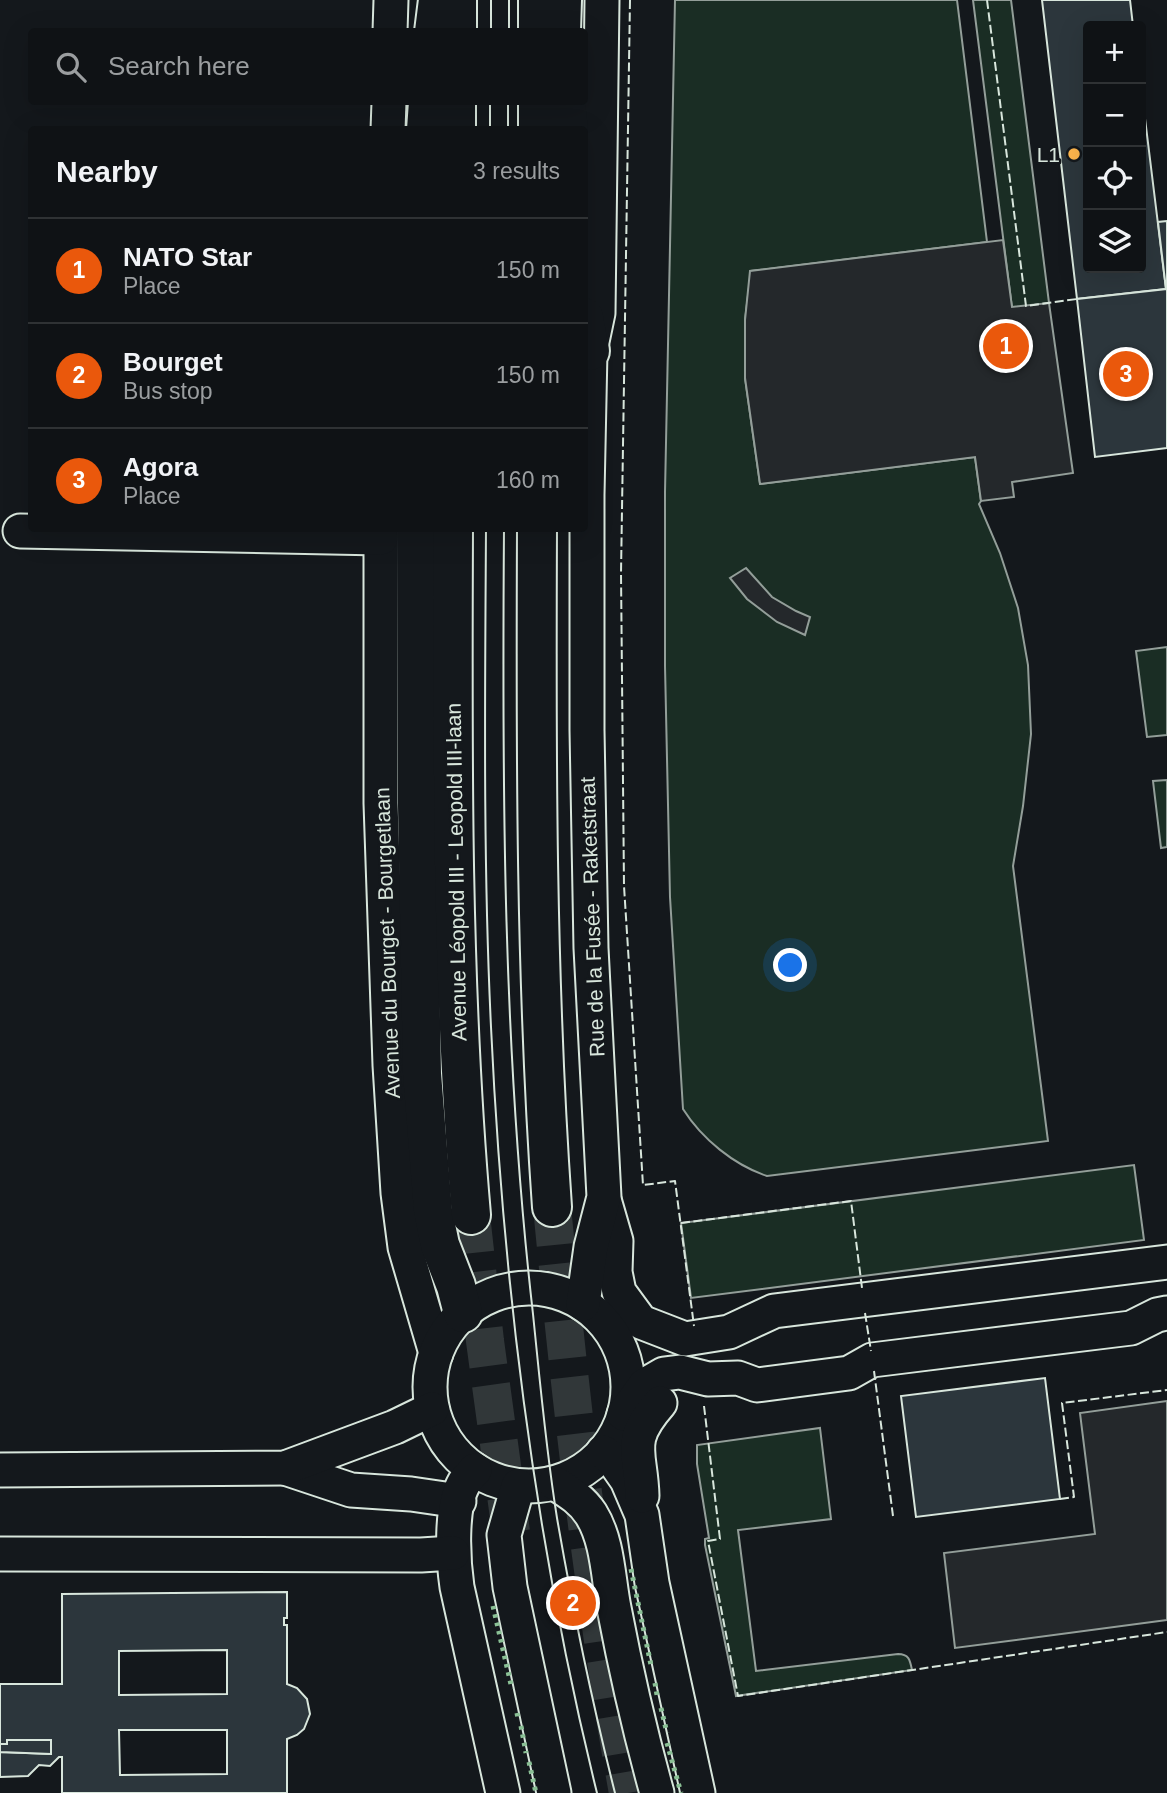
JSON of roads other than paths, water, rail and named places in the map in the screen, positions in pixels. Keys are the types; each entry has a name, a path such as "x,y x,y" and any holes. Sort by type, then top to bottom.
{"main road":[{"path":"434,28 438,0"},
{"path":"457,0 457,28"},
{"path":"538,0 538,28"},
{"path":"561,28 562,0"},
{"path":"426,126 428,105"},
{"path":"456,105 456,126"},
{"path":"538,105 538,126"},
{"path":"566,105 569,126"},
{"path":"393,532 417,806 422,1074 433,1211 440,1245 463,1313"},
{"name":"Avenue Léopold III - Leopold III-laan","path":"453,532 454,918 471,1215"},
{"path":"537,532 538,947 543,1087 552,1207"}],"street":[{"path":"390,28 391,0"},
{"name":"Rue de la Fusée - Raketstraat","path":"588,332 598,313 603,0"},
{"path":"388,126 389,105"},
{"path":"20,531 28,531"},
{"name":"Avenue du Bourget - Bourgetlaan","path":"393,532 381,803 394,1129 405,1247 436,1353"},
{"name":"Rue de la Fusée - Raketstraat","path":"583,1304 591,1247 604,1197 591,948 587,757 587,532"},
{"path":"604,1197 616,1241 615,1272 619,1292 641,1322 685,1339 729,1332 775,1311 1167,1262"},
{"path":"624,1414 628,1389 625,1364 617,1341 603,1321 583,1304 560,1293 529,1288 509,1290 484,1299 463,1313 447,1331 436,1353 430,1381 432,1409 441,1433 456,1454 475,1470 518,1486 555,1483 592,1464 616,1433 624,1414 645,1385 664,1374 680,1372 708,1379 738,1378 757,1385 849,1373 872,1360 1131,1328 1167,1313"},
{"path":"698,1793 652,1583 636,1454 638,1437 645,1420 674,1387 682,1385 726,1397 743,1395 757,1385"},
{"path":"285,1468 395,1427 432,1409"},
{"path":"603,1452 613,1460 628,1480 642,1516"},
{"path":"0,1470 285,1468 351,1490 411,1494 459,1501"},
{"path":"475,1470 464,1483 459,1501 453,1553 457,1587 503,1793"},
{"path":"555,1483 576,1497 592,1515 602,1542 638,1723 657,1793"},
{"path":"518,1486 505,1535 510,1587 554,1793"},
{"path":"0,1554 453,1553"}],"tunnel":[{"path":"552,1207 584,1501 628,1793"},
{"path":"471,1215 511,1532"}],"tram line":[{"path":"491,0 491,28"},
{"path":"509,0 509,28"},
{"path":"490,105 490,126"},
{"path":"508,105 508,126"},
{"path":"486,532 487,902 496,1124 504,1220 513,1317 539,1509 575,1699 597,1793"},
{"path":"504,532 506,922 523,1216 557,1518 583,1656 615,1793"}],"place":[{"name":"L1","path":"1074,154"},
{"name":"NATO Star","path":"1006,346"},
{"name":"Agora","path":"1126,374"},
{"name":"Bourget","path":"573,1603"}]}
